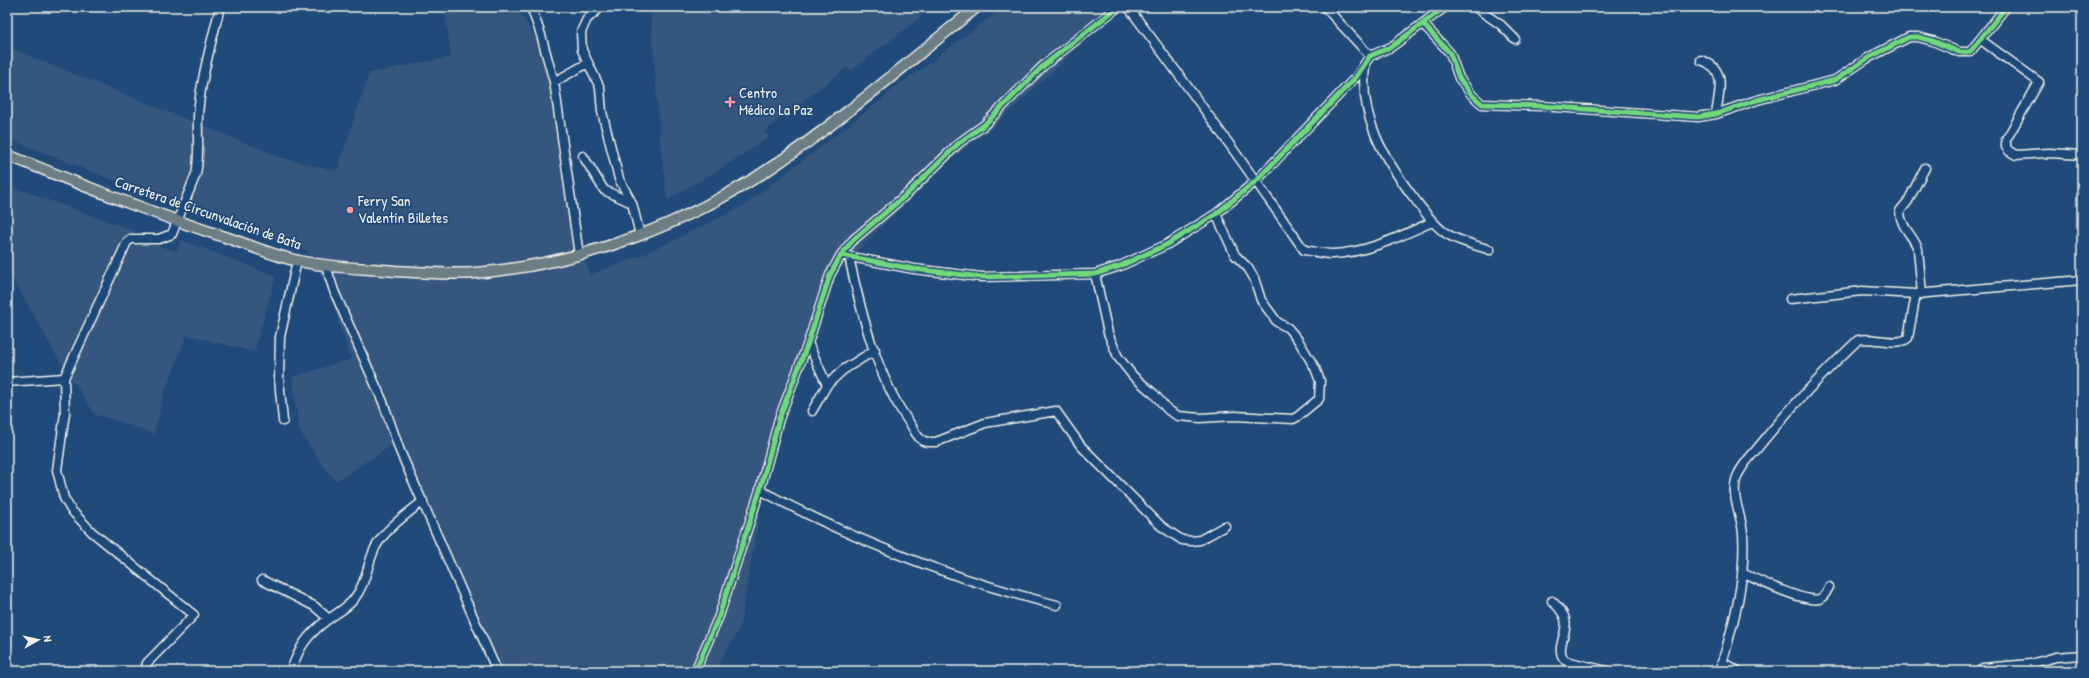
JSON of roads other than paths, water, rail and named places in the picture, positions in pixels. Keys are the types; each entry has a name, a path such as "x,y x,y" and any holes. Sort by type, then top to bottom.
{"main road":[{"name":"Carretera de Circunvalación de Bata","path":"7,155 178,222 297,261 326,266 421,272 473,273 535,265 579,255 677,221 738,188 775,165 882,86 977,7"}],"street":[{"path":"145,671 147,663 194,615 92,532 72,510 64,498 57,470 65,413 64,378 127,242 131,239 159,239 166,237 172,234 178,222 198,165 199,110 210,50 220,7"},
{"path":"531,7 541,34 554,82 579,255"},
{"path":"602,7 587,19 581,32 582,50 600,88 602,112 619,180 632,203 640,235"},
{"path":"695,671 720,616 760,490 779,419 808,342 830,275 845,256 853,240 907,194 959,143 984,125 1043,66 1118,7"},
{"path":"1128,7 1184,80 1257,180 1304,250 1332,254 1355,250 1390,242 1432,222"},
{"path":"1324,7 1368,60 1364,94 1366,111 1374,136 1398,177 1432,222 1446,233 1490,250"},
{"path":"845,256 914,269 981,277 1095,274 1120,266 1166,245 1216,214 1257,180 1346,88 1368,60 1391,47 1444,7"},
{"path":"1475,7 1501,25 1516,39"},
{"path":"1423,24 1450,53 1460,78 1472,96 1482,104 1540,106 1664,116 1698,117 1716,114 1757,100 1835,80 1868,58 1910,37 1918,37 1959,52 1966,53 1974,49 2006,7"},
{"path":"1981,40 2039,82 2006,140 2006,147 2009,151 2016,155 2050,153 2082,154"},
{"path":"1700,60 1710,63 1716,69 1719,76 1720,86 1716,114"},
{"path":"554,82 588,63"},
{"path":"583,156 604,190 632,203"},
{"path":"1720,671 1734,626 1742,573 1743,533 1735,488 1736,479 1746,463 1773,428 1858,340 1869,338 1900,342 1908,338 1919,294 1918,249 1916,243 1904,227 1900,218 1900,211 1908,201 1925,168"},
{"path":"1095,274 1108,333 1118,358 1133,376 1168,410 1178,416 1200,418 1235,416 1293,419 1319,399 1320,381 1315,368 1298,340 1288,328 1277,322 1261,300 1254,278 1248,268 1235,255 1216,214"},
{"path":"845,256 875,350 892,395 904,416 921,440 928,443 936,442 985,423 1056,410 1081,446 1161,526 1182,540 1192,541 1200,540 1225,526"},
{"path":"283,421 279,379 280,337 297,261"},
{"path":"326,266 334,291 383,402 400,451 497,671"},
{"path":"1790,299 1862,291 1919,294 2082,280"},
{"path":"808,342 827,385"},
{"path":"812,411 827,385 843,370 875,350"},
{"path":"7,382 64,378"},
{"path":"760,490 799,511 925,563 1010,594 1057,605"},
{"path":"291,671 298,649 314,631 353,601 362,588 367,568 382,537 423,501"},
{"path":"1742,573 1805,599 1818,599 1823,597 1829,588"},
{"path":"262,580 314,606 328,619"},
{"path":"1552,600 1563,612 1566,620 1560,652 1561,657 1566,661 1607,671"},
{"path":"1978,671 1983,668 2030,664 2056,657 2082,655"},
{"path":"1722,662 1738,671"}],"place":[{"name":"Centro Médico La Paz","path":"730,102"},
{"name":"Ferry San Valentín Billetes","path":"350,210"}]}
